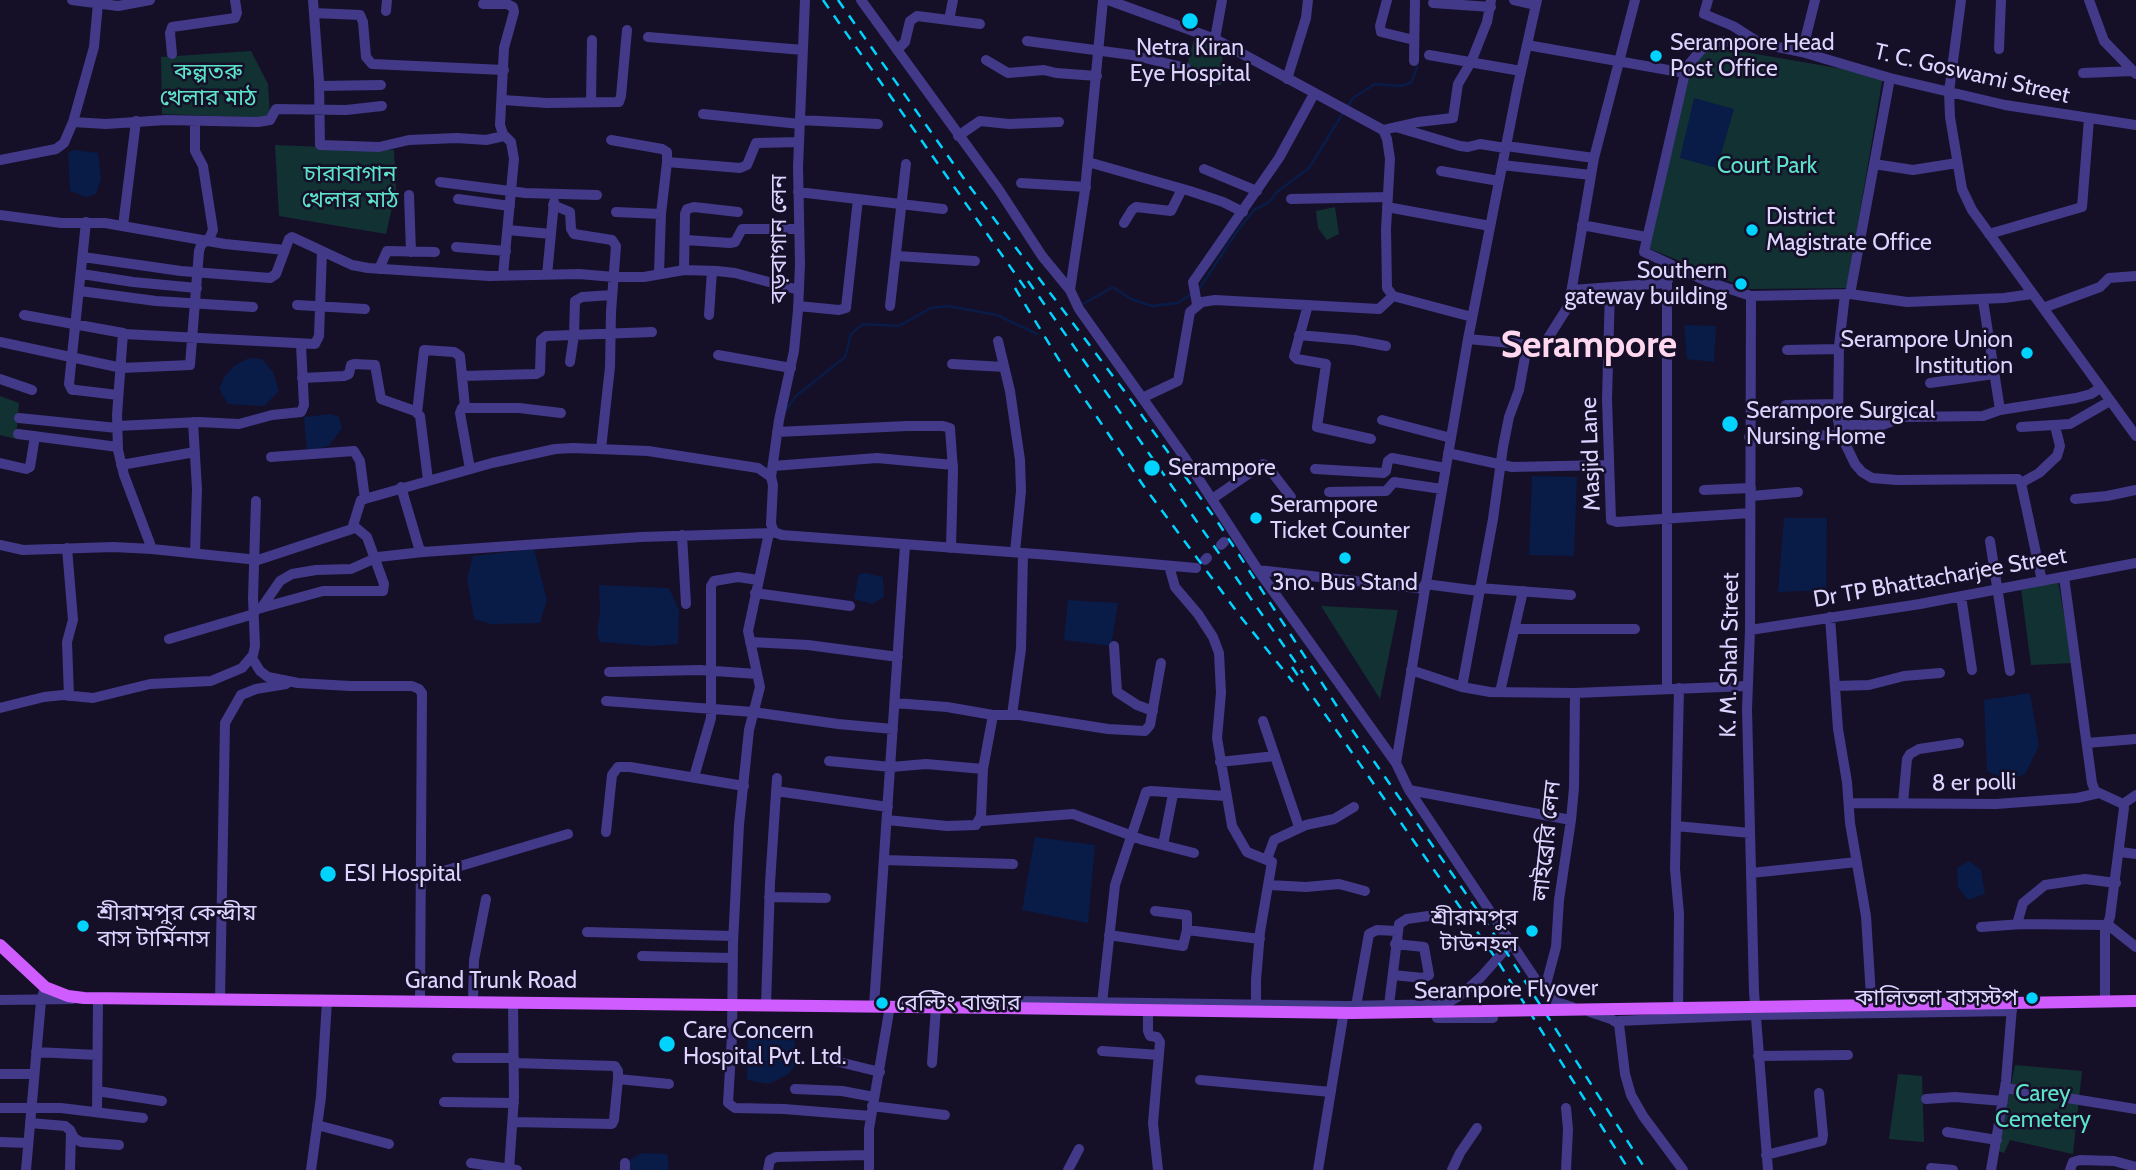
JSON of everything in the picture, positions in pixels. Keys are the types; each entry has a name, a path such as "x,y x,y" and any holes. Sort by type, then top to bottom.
{"main road":[{"name":"Grand Trunk Road","path":"0,945 45,987 68,996 98,999 1001,1008"},
{"path":"2012,1007 2136,1001"},
{"name":"Serampore Flyover","path":"1001,1008 1366,1013 2012,1007"}],"street":[{"path":"72,0 126,6 150,0"},
{"path":"172,54 172,27 235,18 235,0"},
{"path":"313,0 319,86 319,142 323,146 379,147 409,140 486,140 504,136"},
{"name":"বড়বাগান লেন","path":"805,0 799,142 798,306 791,368 777,432 772,471 771,533 749,624 750,642 760,687 749,730 744,786 733,936 727,1100 731,1107 784,1109 872,1106"},
{"path":"861,0 999,190 1042,256 1070,290 1079,309 1212,499 1258,570 1396,762 1409,790 1544,992 1557,1002 1618,1021 2012,1007 1994,1170"},
{"path":"949,20 953,0"},
{"path":"1070,290 1086,187 1106,0 1215,39 1383,130 1453,118 1458,84 1471,62 1491,4 1433,3"},
{"path":"1215,39 1222,0"},
{"path":"1287,79 1306,18 1308,0"},
{"path":"1387,0 1381,32 1414,40"},
{"path":"1413,61 1415,0"},
{"path":"1396,762 1472,317 1537,2 1514,0"},
{"path":"1468,339 1543,346 1569,305 1594,158 1635,0"},
{"path":"1708,0 1704,14 1733,26 1759,43"},
{"path":"1802,51 1815,0"},
{"path":"1961,0 1949,92 1962,189 1972,210 2136,436"},
{"path":"1999,49 2001,0"},
{"path":"2089,0 2104,41 2134,72"},
{"path":"0,159 59,148 64,143 73,122 94,47 98,3"},
{"path":"483,4 507,4 514,9 504,48 500,125 504,136 513,146 512,192 503,275"},
{"path":"314,13 360,15 366,57 372,64 504,70"},
{"path":"897,50 905,42 911,18 919,16 979,24"},
{"path":"503,100 616,103 621,100 627,30"},
{"path":"648,37 803,50"},
{"path":"591,102 592,40"},
{"path":"1027,41 1132,55 1186,68"},
{"path":"1759,43 1712,43 1696,55 1685,73 1644,252 1706,281 1751,296 1847,294 1907,302 1983,300 2032,294"},
{"name":"T. C. Goswami Street","path":"1759,43 1802,51 1890,78 2005,105 2136,125"},
{"path":"1527,46 1685,73"},
{"path":"1429,55 1521,71"},
{"path":"986,60 1008,73 1044,70 1097,76"},
{"path":"2083,73 2134,72"},
{"path":"1890,78 1847,294 1839,349 1840,430 1855,464 1861,472 1872,478 2018,480 2021,483 2042,581"},
{"path":"319,86 381,85"},
{"path":"1197,304 1193,282 1279,158 1314,94"},
{"path":"73,122 106,124 136,121 266,121 270,120 276,109 357,110 382,106"},
{"path":"703,114 800,122 878,124"},
{"path":"1989,234 2082,207 2089,119"},
{"path":"123,226 136,121"},
{"path":"0,342 122,368 190,365 199,248 212,235 213,227 203,166 195,151 195,121"},
{"path":"958,136 980,121 1009,124 1059,122"},
{"path":"1395,127 1460,146 1479,144 1594,158"},
{"path":"1383,130 1390,156 1386,282 1393,296 1472,317"},
{"path":"611,140 667,152 659,273"},
{"path":"667,162 740,168 747,165 756,143 799,142"},
{"path":"1088,162 1223,202 1243,212"},
{"path":"890,306 906,163"},
{"path":"1874,164 1913,170 1957,163"},
{"path":"1502,165 1591,175"},
{"path":"1204,170 1257,191"},
{"path":"1441,171 1499,180"},
{"path":"440,182 512,192 597,195"},
{"path":"1021,183 1086,187"},
{"path":"1124,223 1130,211 1136,207 1171,211 1182,189"},
{"path":"798,192 943,209"},
{"path":"547,275 554,193"},
{"path":"409,195 411,252"},
{"path":"458,199 510,206"},
{"path":"798,306 839,310 846,308 858,199"},
{"path":"1291,199 1388,202 1490,226"},
{"path":"554,205 570,212 574,234 614,241 617,246 612,295 610,367 601,449"},
{"path":"684,271 685,214 690,207 738,212"},
{"path":"616,212 661,214"},
{"path":"0,215 49,222 123,226 205,241 285,250"},
{"path":"86,222 69,380 72,390 118,395"},
{"path":"1582,225 1646,237"},
{"path":"686,240 730,243 735,242 742,229 799,229"},
{"path":"508,230 551,234"},
{"path":"83,257 197,272 271,278 276,274 292,237 352,265 380,269 614,277 712,271 799,290"},
{"path":"456,247 506,251"},
{"path":"24,315 120,331 124,334 301,345 317,343 322,251"},
{"path":"380,269 386,252 435,252"},
{"path":"897,256 975,261"},
{"path":"1667,689 1667,283 1672,267"},
{"path":"709,316 712,271"},
{"path":"82,274 197,288"},
{"path":"2043,309 2100,287 2109,278 2136,276"},
{"path":"1572,290 1667,283"},
{"name":"Masjid Lane","path":"1610,289 1607,399 1612,522 1750,513"},
{"path":"80,290 195,304 253,307"},
{"path":"570,362 576,299 612,295"},
{"path":"1142,398 1178,381 1190,312 1197,304 1215,300 1379,309 1393,296"},
{"name":"K. M. Shah Street","path":"1751,296 1750,630 1747,686 1755,1015 1768,1170"},
{"path":"1983,300 2000,410"},
{"path":"298,304 365,309"},
{"path":"1308,305 1295,357 1326,364 1318,428 1370,439"},
{"path":"462,376 536,374 540,372 542,338 652,332"},
{"path":"124,334 118,395 118,447 121,465 152,549"},
{"path":"1299,335 1386,346"},
{"path":"998,341 1020,460 1021,649 1012,715"},
{"path":"19,418 117,427 193,422 239,424 272,415 301,412 304,405 301,345"},
{"path":"1462,687 1493,519 1508,417 1519,390 1527,345"},
{"path":"1787,350 1839,349"},
{"path":"428,480 421,420 417,413 424,350 457,354 461,359 465,407"},
{"path":"718,355 791,368"},
{"path":"302,378 348,375 351,365 374,364 381,399 417,413"},
{"path":"952,364 1004,367"},
{"path":"1930,383 1994,374"},
{"path":"0,379 32,390"},
{"path":"1749,437 1882,425 1904,417 1983,416 2000,410 2076,398 2100,388"},
{"path":"2021,427 2055,426 2075,422 2110,401"},
{"path":"1786,405 1838,404"},
{"path":"470,469 461,409 519,408 561,413"},
{"path":"1382,420 1451,438"},
{"path":"193,422 197,510 195,553"},
{"path":"777,432 907,426 947,427 951,431 953,465 951,548"},
{"path":"2021,483 2039,473 2057,456 2060,446 2055,426"},
{"path":"18,434 118,447"},
{"path":"0,463 30,467 35,436"},
{"path":"0,545 23,550 152,549 254,561 350,530 354,526 358,502 365,499 401,487 555,449 648,451 772,471 877,458 953,465"},
{"path":"271,457 354,451 360,461 365,499"},
{"path":"121,465 195,452"},
{"path":"1448,453 1521,467 1608,465"},
{"path":"1315,468 1383,473 1392,458 1446,468"},
{"path":"1212,499 1263,464 1291,497"},
{"path":"1328,492 1385,491 1394,482 1442,489"},
{"path":"401,487 419,548 423,552"},
{"path":"2075,499 2107,496 2136,489"},
{"path":"1704,490 1798,492"},
{"path":"0,708 44,697 93,698 150,684 211,681 242,668 252,658 255,646 256,501"},
{"path":"169,639 323,591 383,591 384,584 367,537 354,526"},
{"path":"257,611 280,581 292,574 356,568 374,559 423,552 682,535 771,533 1196,569"},
{"path":"682,535 686,604"},
{"path":"1990,541 2010,671"},
{"path":"874,1006 905,545"},
{"path":"67,548 73,620 67,642 69,696"},
{"path":"2132,564 2136,575"},
{"name":"Dr TP Bhattacharjee Street","path":"1750,630 1961,596 2132,564"},
{"path":"1169,566 1175,587 1198,614 1219,653 1221,693 1217,738 1231,825 1244,849 1272,864 1260,939 1256,1005"},
{"path":"1258,570 1425,586 1571,594"},
{"path":"694,777 710,727 712,583 741,577 758,580"},
{"path":"2064,577 2092,783 2099,793 2123,804"},
{"path":"1500,692 1523,591"},
{"path":"755,593 850,606"},
{"path":"1961,596 1972,670"},
{"path":"1830,617 1849,803 1866,916 1872,1013"},
{"path":"1515,629 1635,629"},
{"path":"750,642 808,645 898,657"},
{"path":"1114,646 1117,692 1137,705 1153,711"},
{"path":"252,658 260,671 268,677 298,683 412,686 422,693 420,1001"},
{"path":"895,704 947,707 1140,732 1148,729 1161,663"},
{"path":"1411,670 1462,687 1500,692 1575,693 1747,686"},
{"path":"610,672 710,671 757,674"},
{"path":"1835,686 1870,685 1904,676 1940,673"},
{"path":"220,1000 225,723 236,699 247,691 298,683"},
{"path":"1678,1018 1676,826 1679,688"},
{"name":"লাইব্রেরি লেন","path":"1544,992 1555,956 1559,900 1571,820 1575,693"},
{"path":"606,701 753,712 893,729"},
{"path":"981,821 983,769 993,715"},
{"path":"1263,721 1300,828"},
{"path":"2087,743 2136,739"},
{"path":"1903,803 1907,759 1910,754 1919,749 1959,743"},
{"path":"1220,762 1275,756"},
{"path":"829,761 891,767 926,764 983,769"},
{"path":"606,832 614,769 631,767 744,786"},
{"path":"766,1005 769,897 777,778"},
{"path":"1409,790 1571,820"},
{"path":"776,791 888,807"},
{"path":"1102,1003 1115,885 1146,792 1226,796"},
{"path":"1163,845 1173,793"},
{"name":"8 er polli","path":"1849,803 1996,804 2077,798 2099,793"},
{"path":"2123,804 2136,795"},
{"path":"2105,1002 2106,925 2109,922 2116,883 2123,804"},
{"path":"1267,859 1272,841 1300,828 1335,819 1354,807"},
{"path":"887,820 974,826 981,821 1073,814 1133,836 1194,853"},
{"path":"1676,826 1750,833"},
{"path":"420,878 568,834"},
{"path":"2120,852 2136,854"},
{"path":"884,860 1013,864"},
{"path":"1751,873 1857,862"},
{"path":"2017,924 2023,903 2045,885 2085,879 2116,883"},
{"path":"1269,884 1306,887 1339,884 1365,891"},
{"path":"769,897 826,898"},
{"path":"473,1002 474,960 486,899"},
{"path":"1110,935 1181,946 1185,944 1187,915 1156,911"},
{"path":"1389,1005 1396,931 1399,924 1449,913"},
{"path":"1981,927 2017,924 2106,925 2136,947"},
{"path":"1187,930 1260,939"},
{"path":"1356,1006 1369,934 1377,930 1396,931"},
{"path":"587,932 733,936"},
{"path":"1001,1008 1019,1001 1356,1006 1450,1003 1481,978 1512,942"},
{"path":"1393,975 1426,978 1429,975 1424,947 1395,944"},
{"path":"642,956 732,958"},
{"path":"26,1170 41,1001 45,987"},
{"path":"0,1000 84,998"},
{"path":"97,1112 98,999"},
{"path":"311,1170 327,1001"},
{"path":"471,1163 512,1170 513,1002"},
{"path":"869,1170 872,1106 890,1006"},
{"path":"932,1062 936,1007"},
{"path":"986,1008 997,1013 1148,1016 1493,1018"},
{"path":"1148,1016 1147,1031 1160,1042 1153,1123 1158,1170"},
{"path":"1318,1170 1343,1017"},
{"path":"1618,1021 1625,1074 1631,1095 1643,1116 1683,1170"},
{"path":"1102,1051 1159,1055"},
{"path":"36,1052 97,1055"},
{"path":"1758,1056 1848,1055"},
{"path":"457,1058 615,1066 618,1071 612,1124 513,1122"},
{"path":"827,1059 880,1072"},
{"path":"0,1074 34,1074"},
{"path":"618,1079 669,1084"},
{"path":"1200,1080 1331,1092"},
{"path":"2005,1088 2136,1109"},
{"path":"794,1089 842,1091 872,1106 945,1115"},
{"path":"97,1091 162,1101"},
{"path":"1766,1155 1822,1141 1819,1093"},
{"path":"1926,1099 1955,1097 2003,1101"},
{"path":"444,1102 514,1103"},
{"path":"0,1108 32,1107 143,1118"},
{"path":"1566,1108 1566,1170"},
{"path":"30,1123 65,1126 80,1142 120,1145"},
{"path":"317,1125 389,1144"},
{"path":"1452,1170 1477,1128"},
{"path":"70,1170 71,1132"},
{"path":"1947,1132 1997,1140"},
{"path":"0,1142 28,1143"},
{"path":"1068,1170 1079,1149"},
{"path":"768,1170 770,1160 776,1157 868,1156"},
{"path":"2070,1170 2075,1160 2116,1161 2136,1167"},
{"path":"1931,1168 1953,1170"}],"green space":[{"path":"1196,32 1223,50 1221,85 1189,82 1187,65"},
{"name":"Court Park","path":"1716,47 1883,76 1847,288 1748,289 1648,248 1666,170 1684,63"},
{"name":"কল্পতরু খেলার মাঠ","path":"251,51 268,84 270,118 162,114 161,57"},
{"name":"চারাবাগান খেলার মাঠ","path":"275,145 394,150 396,190 386,234 279,216"},
{"path":"1335,207 1339,234 1327,240 1318,228 1316,211"},
{"path":"0,396 19,403 16,439 0,435"},
{"path":"2058,582 2073,663 2031,665 2021,589"},
{"path":"1321,606 1398,610 1380,699"},
{"name":"Carey Cemetery","path":"2015,1065 2082,1071 2073,1154 2010,1140 2004,1153 1998,1151"},
{"path":"1898,1074 1922,1076 1924,1142 1889,1139"}],"water":[{"path":"1694,98 1734,109 1717,168 1680,158"},
{"path":"73,150 98,153 101,179 96,194 86,197 70,191 68,153"},
{"path":"1684,325 1716,326 1714,362 1687,359"},
{"path":"249,358 262,359 273,372 279,391 264,406 228,404 219,389 234,366"},
{"path":"331,414 339,417 342,428 329,446 307,451 304,417"},
{"path":"1532,476 1577,477 1574,556 1529,555"},
{"path":"1784,518 1827,518 1826,590 1778,592"},
{"path":"534,549 547,600 540,623 491,624 474,619 467,579 473,556"},
{"path":"859,574 883,577 884,597 872,604 854,599"},
{"path":"599,585 669,588 679,610 678,644 650,646 600,642 597,634 600,612"},
{"path":"1068,600 1118,603 1111,646 1064,640"},
{"path":"2030,693 2039,746 2025,774 2013,779 1987,771 1984,700"},
{"path":"1035,837 1095,845 1088,923 1022,910"},
{"path":"1969,861 1981,870 1985,894 1968,900 1958,887 1957,868"},
{"path":"772,1027 795,1034 794,1067 787,1075 769,1084 747,1080 748,1034"},
{"path":"642,1153 667,1154 669,1170 631,1170 627,1161"}],"waterway":[{"path":"1347,108 1353,98 1375,84 1400,86 1411,83 1417,61"},
{"path":"1199,289 1255,209 1268,203 1277,192 1309,168 1343,113"},
{"path":"1083,304 1113,287 1131,299 1152,306 1178,303 1193,293"},
{"path":"786,410 796,396 845,357 851,334 863,324 899,326 931,308 948,306 997,315 1037,334"}],"railway":[{"path":"823,0 1030,295"},
{"path":"838,0 967,183 1131,400 1219,524 1353,731 1505,950 1646,1170"},
{"path":"1028,281 1303,673"},
{"path":"1015,288 1067,373 1143,485 1240,616 1293,682"},
{"path":"1292,667 1497,960 1629,1170"}],"place":[{"name":"Netra Kiran Eye Hospital","path":"1190,21"},
{"name":"Serampore Head Post Office","path":"1656,56"},
{"name":"District Magistrate Office","path":"1752,230"},
{"name":"Southern gateway building","path":"1741,284"},
{"name":"Serampore Union Institution","path":"2027,353"},
{"name":"Serampore Surgical Nursing Home","path":"1730,424"},
{"name":"Serampore","path":"1152,468"},
{"name":"Serampore Ticket Counter","path":"1256,518"},
{"name":"3no. Bus Stand","path":"1345,558"},
{"name":"ESI Hospital","path":"328,874"},
{"name":"শ্রীরামপুর কেন্দ্রীয় বাস টার্মিনাস","path":"83,926"},
{"name":"শ্রীরামপুর টাউনহল","path":"1532,931"},
{"name":"কালিতলা বাসস্টপ","path":"2032,998"},
{"name":"বেল্টিং বাজার","path":"882,1003"},
{"name":"Care Concern Hospital Pvt. Ltd.","path":"667,1044"}],"district":[{"name":"Serampore","path":"1589,346"}]}
